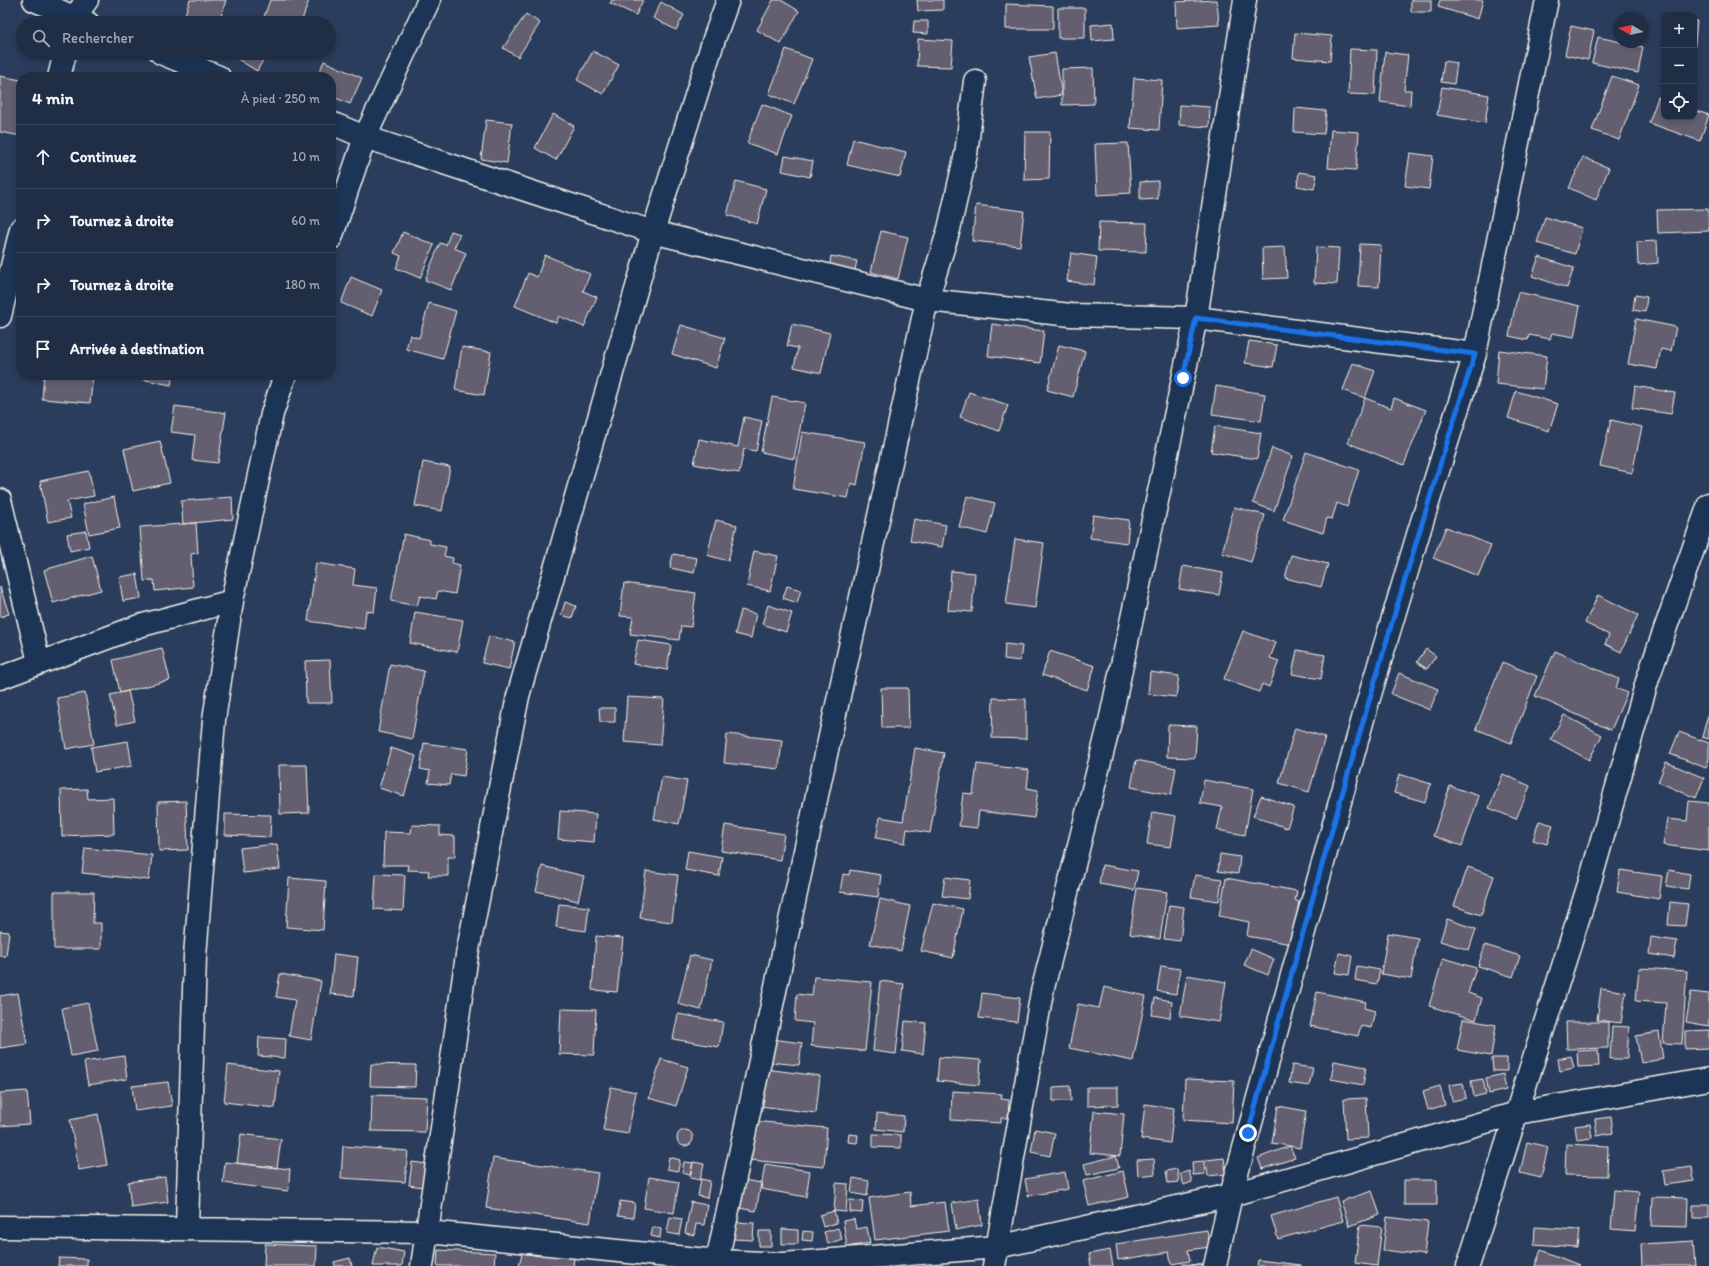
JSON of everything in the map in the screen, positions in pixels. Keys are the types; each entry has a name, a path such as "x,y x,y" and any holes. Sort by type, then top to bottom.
{"street":[{"path":"34,0 68,16"},
{"path":"80,16 86,0"},
{"path":"336,223 365,136 429,0"},
{"path":"422,1266 467,955 518,696 654,232 714,39 728,0"},
{"path":"995,1257 1042,992 1109,726 1196,318 1244,0"},
{"path":"1215,1266 1231,1195 1369,700 1420,528 1475,354 1547,0"},
{"path":"60,72 63,60"},
{"path":"178,60 207,72"},
{"path":"717,1264 819,786 927,300 949,229 966,154 975,81"},
{"path":"336,125 365,136 654,232 927,300 1071,315 1196,318 1475,354"},
{"path":"0,316 16,250"},
{"path":"187,1228 195,956 214,720 232,601 272,414 283,380"},
{"path":"0,500 39,662"},
{"path":"1468,1266 1591,878 1648,678 1709,504"},
{"path":"0,678 39,662 139,626 232,601"},
{"path":"0,1227 428,1232 717,1264 783,1264 995,1257 1231,1195 1517,1113 1709,1079"}],"building":[{"path":"190,0 226,0 221,16 184,16"},
{"path":"270,0 309,0 303,16 264,16"},
{"path":"612,0 643,0 636,15 610,3"},
{"path":"773,0 781,0 799,11 781,44 757,30"},
{"path":"917,0 943,0 943,10 918,11"},
{"path":"1217,0 1219,25 1177,28 1176,2"},
{"path":"1411,0 1431,0 1431,12 1411,12"},
{"path":"1440,0 1483,0 1478,19 1438,7"},
{"path":"661,2 684,15 676,30 653,18"},
{"path":"1006,4 1053,6 1053,29 1006,29"},
{"path":"1058,8 1085,8 1085,38 1058,38"},
{"path":"526,14 540,23 518,57 503,48"},
{"path":"914,21 928,21 928,34 913,33"},
{"path":"1113,23 1114,39 1092,41 1091,25"},
{"path":"1571,26 1594,31 1588,60 1565,55"},
{"path":"1295,33 1332,36 1330,61 1293,58"},
{"path":"1598,37 1613,40 1613,48 1643,48 1638,73 1592,63"},
{"path":"918,39 953,41 951,67 917,66"},
{"path":"786,49 812,59 794,104 769,94"},
{"path":"1350,49 1377,50 1375,95 1348,94"},
{"path":"593,51 619,65 603,94 577,80"},
{"path":"1385,52 1408,55 1404,90 1411,90 1410,106 1380,102"},
{"path":"1055,53 1062,95 1037,99 1029,57"},
{"path":"239,60 263,60 257,71"},
{"path":"324,61 362,78 350,104 336,98 336,72 319,72"},
{"path":"1444,61 1457,63 1454,84 1441,82"},
{"path":"1093,68 1094,104 1062,105 1062,69"},
{"path":"0,76 16,79 16,135 0,132"},
{"path":"1612,76 1639,85 1619,140 1592,130"},
{"path":"1134,78 1162,80 1159,130 1130,128"},
{"path":"1442,87 1489,95 1485,123 1437,115"},
{"path":"1658,97 1661,98 1661,120 1697,120 1697,111 1709,115 1700,141 1649,123"},
{"path":"762,104 792,116 778,154 747,143"},
{"path":"1180,105 1210,107 1209,127 1179,125"},
{"path":"1295,108 1326,111 1324,134 1294,132"},
{"path":"553,114 574,126 556,160 535,148"},
{"path":"486,120 512,123 507,163 481,159"},
{"path":"1331,130 1359,132 1356,170 1328,168"},
{"path":"1025,132 1050,132 1049,179 1024,180"},
{"path":"853,139 906,152 900,177 847,165"},
{"path":"1128,143 1131,193 1097,195 1095,144"},
{"path":"1410,153 1433,156 1429,189 1405,186"},
{"path":"785,156 813,161 810,177 782,171"},
{"path":"1583,157 1609,168 1596,200 1569,188"},
{"path":"1299,172 1317,175 1314,189 1297,186"},
{"path":"736,181 766,189 757,224 727,215"},
{"path":"1158,181 1158,199 1140,200 1140,182"},
{"path":"976,205 1024,211 1020,246 972,241"},
{"path":"1708,209 1709,231 1658,233 1657,210"},
{"path":"1545,217 1582,228 1575,254 1537,243"},
{"path":"1099,222 1147,223 1146,252 1098,251"},
{"path":"451,231 460,234 454,248 466,253 451,290 425,280 440,243 446,245"},
{"path":"881,231 908,237 898,279 871,272"},
{"path":"403,232 434,245 420,278 396,268 401,256 394,253"},
{"path":"1657,241 1658,263 1638,265 1637,242"},
{"path":"1360,244 1381,245 1379,287 1358,286"},
{"path":"1285,247 1287,278 1263,279 1262,248"},
{"path":"1316,247 1339,248 1337,284 1314,283"},
{"path":"1071,253 1097,257 1094,285 1067,281"},
{"path":"545,255 590,274 583,291 597,297 584,327 559,316 556,323 515,306 528,273 537,277"},
{"path":"831,256 857,261 854,274 829,269"},
{"path":"1539,257 1574,268 1567,288 1532,276"},
{"path":"351,277 382,290 372,316 341,303"},
{"path":"1518,292 1580,306 1574,337 1552,333 1550,339 1529,335 1528,340 1509,336"},
{"path":"1635,295 1647,297 1645,312 1633,310"},
{"path":"429,303 456,311 443,359 406,349 410,335 419,338"},
{"path":"1636,319 1676,327 1671,351 1661,349 1657,369 1628,364"},
{"path":"792,324 830,333 821,373 794,367 798,348 787,346"},
{"path":"992,324 1044,331 1040,363 988,356"},
{"path":"681,325 725,338 716,368 672,354"},
{"path":"1249,341 1277,345 1273,367 1245,363"},
{"path":"1059,345 1085,351 1073,397 1047,390"},
{"path":"462,347 491,352 484,395 455,390"},
{"path":"1499,350 1547,356 1543,389 1496,384"},
{"path":"1353,363 1375,371 1365,398 1343,390"},
{"path":"44,380 92,380 90,403 42,399"},
{"path":"146,380 172,380 171,385"},
{"path":"1216,386 1265,394 1261,421 1212,414"},
{"path":"1635,386 1675,393 1671,414 1632,408"},
{"path":"1516,391 1558,404 1549,431 1508,418"},
{"path":"969,392 1008,405 999,431 960,417"},
{"path":"772,397 805,403 794,459 761,452"},
{"path":"1365,398 1391,408 1394,398 1426,410 1404,465 1348,443"},
{"path":"175,406 226,413 218,463 192,460 195,435 171,432"},
{"path":"744,417 762,421 756,451 744,449 739,473 694,464 699,439 738,447"},
{"path":"1611,420 1642,427 1632,473 1600,466"},
{"path":"1215,426 1261,433 1257,459 1211,452"},
{"path":"802,432 865,442 857,485 851,483 848,498 793,489"},
{"path":"160,441 170,483 133,491 124,449"},
{"path":"1272,448 1293,456 1274,511 1253,503"},
{"path":"1306,452 1359,470 1347,507 1337,503 1332,519 1327,518 1323,533 1283,520"},
{"path":"423,462 450,467 442,511 415,506"},
{"path":"89,471 94,496 67,501 71,518 48,522 40,481"},
{"path":"967,496 995,503 987,534 959,527"},
{"path":"114,497 120,528 89,534 83,504"},
{"path":"232,497 233,519 183,524 181,501"},
{"path":"1234,507 1265,515 1251,562 1222,553"},
{"path":"1093,515 1129,520 1127,543 1090,538"},
{"path":"914,519 946,525 942,547 910,541"},
{"path":"716,520 737,525 728,561 707,555"},
{"path":"196,523 198,553 191,554 193,587 155,591 154,580 144,581 140,527"},
{"path":"1446,527 1491,545 1478,576 1433,558"},
{"path":"86,531 89,547 70,551 67,534"},
{"path":"404,534 430,540 430,544 446,547 444,556 453,558 452,563 460,565 455,594 438,591 436,599 420,596 417,606 391,601"},
{"path":"1015,539 1044,543 1035,608 1006,604"},
{"path":"754,551 778,556 770,591 747,586"},
{"path":"673,554 697,558 694,573 670,568"},
{"path":"1291,555 1328,564 1321,587 1285,578"},
{"path":"92,556 101,590 53,603 44,570"},
{"path":"316,563 355,569 353,585 377,588 374,612 366,611 364,629 308,621"},
{"path":"1183,566 1223,573 1219,595 1179,589"},
{"path":"951,571 975,573 972,612 948,610"},
{"path":"137,574 141,598 123,601 119,577"},
{"path":"624,583 696,593 691,627 681,626 679,640 630,634 633,617 620,616"},
{"path":"787,586 801,590 797,603 783,598"},
{"path":"0,587 9,614 0,617"},
{"path":"1598,595 1638,615 1621,652 1605,644 1609,635 1585,623"},
{"path":"565,602 576,606 572,618 561,615"},
{"path":"768,605 792,613 786,632 762,624"},
{"path":"741,610 756,614 751,638 735,634"},
{"path":"415,612 463,620 457,652 410,643"},
{"path":"1243,631 1276,643 1270,658 1279,661 1269,687 1262,684 1259,692 1224,679"},
{"path":"489,636 515,642 509,669 482,663"},
{"path":"638,640 671,645 667,670 633,664"},
{"path":"1005,644 1022,646 1020,661 1004,659"},
{"path":"162,648 170,680 120,693 113,660"},
{"path":"1426,649 1436,656 1427,669 1417,662"},
{"path":"1297,650 1325,655 1321,679 1292,674"},
{"path":"1050,651 1095,666 1087,690 1042,675"},
{"path":"1555,651 1619,679 1616,688 1627,693 1611,730 1535,696"},
{"path":"330,660 332,703 306,703 305,661"},
{"path":"1502,662 1537,676 1511,743 1476,729"},
{"path":"390,664 424,671 412,739 378,732"},
{"path":"1150,672 1179,676 1176,697 1148,694"},
{"path":"1399,673 1438,689 1430,710 1391,694"},
{"path":"881,688 908,688 909,728 882,728"},
{"path":"128,691 135,721 117,725 110,695"},
{"path":"85,693 94,744 66,749 57,698"},
{"path":"627,697 664,699 660,745 624,742"},
{"path":"993,698 1026,699 1026,739 992,738"},
{"path":"599,708 615,708 615,722 600,722"},
{"path":"1709,711 1709,739 1702,737"},
{"path":"1564,715 1602,735 1589,760 1551,739"},
{"path":"1168,725 1197,726 1195,758 1167,757"},
{"path":"1295,728 1325,737 1309,792 1279,783"},
{"path":"1679,732 1709,743 1709,759 1706,768 1670,754"},
{"path":"727,734 782,740 779,769 724,763"},
{"path":"128,741 132,766 95,772 91,747"},
{"path":"424,743 468,749 464,776 451,774 449,785 428,783 430,771 420,769"},
{"path":"391,748 416,756 404,796 379,788"},
{"path":"915,748 944,753 930,833 907,829 905,843 876,838 880,817 903,821"},
{"path":"1136,760 1176,768 1171,795 1131,787"},
{"path":"1666,762 1704,778 1696,798 1658,782"},
{"path":"977,764 1029,770 1027,788 1038,790 1034,818 979,811 977,828 959,826 963,793 973,794"},
{"path":"279,765 307,765 309,813 280,814"},
{"path":"1399,774 1431,784 1425,802 1394,793"},
{"path":"1503,774 1530,786 1516,819 1489,808"},
{"path":"662,777 687,781 679,824 654,819"},
{"path":"1204,780 1253,789 1245,835 1217,830 1222,807 1200,803"},
{"path":"1450,786 1479,796 1462,846 1433,836"},
{"path":"87,789 88,799 113,798 114,834 62,836 61,790"},
{"path":"1261,796 1294,807 1287,828 1253,816"},
{"path":"186,801 188,850 159,851 158,802"},
{"path":"1689,801 1709,803 1709,851 1663,845 1667,819 1687,821"},
{"path":"560,811 596,814 594,842 558,839"},
{"path":"1152,812 1176,816 1171,847 1147,844"},
{"path":"225,814 271,815 270,837 225,835"},
{"path":"1539,821 1553,825 1547,844 1533,840"},
{"path":"412,825 440,826 440,835 455,836 455,857 448,857 448,876 428,876 429,871 407,870 408,865 383,865 384,832 411,833"},
{"path":"725,825 784,834 780,860 721,851"},
{"path":"277,844 280,869 243,873 240,848"},
{"path":"85,848 152,855 149,880 82,873"},
{"path":"688,851 722,857 719,876 685,870"},
{"path":"1220,854 1240,857 1238,874 1218,871"},
{"path":"1102,865 1138,871 1134,890 1099,884"},
{"path":"542,866 584,876 578,901 536,891"},
{"path":"1468,867 1494,876 1481,915 1454,906"},
{"path":"850,870 881,875 878,897 840,892 843,874 849,875"},
{"path":"1620,870 1662,876 1659,899 1617,892"},
{"path":"1669,870 1690,874 1688,889 1666,886"},
{"path":"646,871 678,875 672,922 640,918"},
{"path":"376,874 405,875 403,911 374,909"},
{"path":"1195,875 1222,879 1219,901 1191,897"},
{"path":"945,877 970,880 968,899 942,896"},
{"path":"289,878 326,881 323,930 286,927"},
{"path":"1226,878 1297,891 1295,900 1299,902 1291,944 1247,936 1249,922 1219,916"},
{"path":"1137,888 1167,892 1160,939 1130,934"},
{"path":"54,892 94,892 93,923 101,923 101,949 54,949"},
{"path":"880,899 910,906 901,951 870,944"},
{"path":"1670,902 1688,904 1685,926 1668,925"},
{"path":"933,903 963,909 953,958 921,951"},
{"path":"559,904 589,907 586,931 556,927"},
{"path":"1169,905 1184,907 1180,941 1164,939"},
{"path":"1447,919 1476,929 1469,950 1440,941"},
{"path":"0,931 9,932 6,956 0,956"},
{"path":"1388,933 1418,938 1411,979 1381,974"},
{"path":"596,936 623,938 617,992 592,990"},
{"path":"1651,937 1677,941 1674,958 1649,954"},
{"path":"1485,945 1520,956 1513,977 1478,966"},
{"path":"1251,949 1274,959 1268,975 1244,965"},
{"path":"1339,953 1352,956 1349,975 1335,973"},
{"path":"334,954 358,957 354,996 330,994"},
{"path":"690,955 712,960 701,1010 678,1004"},
{"path":"1443,958 1476,968 1468,993 1482,998 1476,1020 1429,1006"},
{"path":"1161,966 1180,969 1176,994 1157,991"},
{"path":"1357,966 1380,970 1377,984 1355,980"},
{"path":"1639,968 1687,971 1682,1044 1663,1043 1666,1003 1636,1001"},
{"path":"280,974 321,981 311,1040 289,1036 295,1000 276,997"},
{"path":"1187,975 1226,982 1219,1022 1180,1016"},
{"path":"814,977 872,982 865,1051 811,1046 813,1023 795,1021 797,994 812,996"},
{"path":"880,981 904,984 896,1054 873,1051"},
{"path":"1104,987 1146,996 1133,1061 1069,1048 1078,1004 1099,1008"},
{"path":"1601,988 1626,992 1621,1023 1597,1020"},
{"path":"1317,992 1366,1002 1364,1008 1375,1011 1371,1028 1361,1026 1358,1036 1310,1026"},
{"path":"1691,992 1709,994 1709,1026 1686,1022"},
{"path":"18,993 27,1044 0,1048 0,996"},
{"path":"982,993 1020,998 1017,1022 979,1018"},
{"path":"1155,998 1172,1001 1170,1018 1152,1015"},
{"path":"88,1003 98,1051 71,1056 62,1008"},
{"path":"561,1009 596,1010 594,1055 559,1054"},
{"path":"678,1014 723,1022 719,1047 673,1039"},
{"path":"1463,1019 1496,1025 1491,1056 1457,1050"},
{"path":"905,1021 926,1023 923,1054 902,1051"},
{"path":"1566,1022 1608,1022 1608,1048 1567,1049"},
{"path":"1612,1026 1629,1027 1627,1059 1610,1059"},
{"path":"1709,1030 1709,1048 1685,1049 1685,1031"},
{"path":"1659,1032 1663,1059 1641,1063 1636,1036"},
{"path":"259,1037 286,1039 285,1058 258,1056"},
{"path":"772,1039 802,1043 799,1065 769,1062"},
{"path":"1598,1050 1599,1066 1578,1067 1577,1051"},
{"path":"124,1056 127,1079 88,1085 84,1062"},
{"path":"1571,1056 1574,1068 1560,1071 1558,1059"},
{"path":"939,1057 981,1060 979,1085 937,1081"},
{"path":"1492,1058 1507,1058 1507,1071 1493,1071"},
{"path":"661,1059 688,1067 676,1106 649,1098"},
{"path":"1334,1061 1366,1067 1363,1085 1331,1079"},
{"path":"371,1064 416,1065 415,1087 370,1086"},
{"path":"228,1065 279,1071 275,1108 224,1102"},
{"path":"1292,1065 1313,1068 1309,1086 1289,1083"},
{"path":"765,1069 820,1076 816,1113 760,1106"},
{"path":"1503,1074 1506,1090 1489,1094 1486,1078"},
{"path":"1185,1079 1234,1081 1232,1123 1183,1120"},
{"path":"1483,1079 1486,1094 1474,1097 1471,1081"},
{"path":"168,1082 172,1106 135,1111 132,1086"},
{"path":"1463,1083 1466,1098 1452,1101 1449,1085"},
{"path":"1070,1086 1071,1101 1053,1101 1053,1087"},
{"path":"1440,1086 1445,1105 1428,1110 1423,1091"},
{"path":"611,1087 636,1092 628,1134 603,1130"},
{"path":"1087,1087 1118,1087 1118,1105 1087,1106"},
{"path":"27,1091 30,1124 0,1126 0,1093"},
{"path":"952,1091 1002,1094 1001,1099 1009,1100 1008,1118 1001,1118 1001,1123 951,1120"},
{"path":"372,1095 427,1097 425,1132 371,1131"},
{"path":"1366,1098 1368,1138 1346,1139 1344,1099"},
{"path":"1145,1104 1174,1108 1170,1143 1141,1139"},
{"path":"1278,1106 1306,1111 1300,1148 1272,1143"},
{"path":"1094,1111 1124,1114 1120,1156 1090,1153"},
{"path":"877,1113 904,1116 903,1132 876,1129"},
{"path":"98,1114 107,1165 79,1170 70,1120"},
{"path":"1611,1117 1613,1133 1597,1136 1595,1119"},
{"path":"753,1121 827,1128 824,1167 749,1160"},
{"path":"1590,1124 1592,1138 1577,1140 1575,1126"},
{"path":"1035,1129 1055,1133 1050,1156 1031,1152"},
{"path":"682,1130 688,1130 693,1135 691,1144 688,1146 682,1146 677,1141 677,1135"},
{"path":"241,1134 281,1139 277,1168 237,1163"},
{"path":"849,1134 858,1135 857,1143 848,1142"},
{"path":"873,1134 901,1135 901,1148 873,1147"},
{"path":"1527,1142 1548,1147 1541,1178 1520,1173"},
{"path":"1566,1144 1608,1146 1607,1176 1565,1175"},
{"path":"343,1146 408,1151 405,1182 341,1178"},
{"path":"1290,1146 1295,1158 1262,1169 1258,1158"},
{"path":"1116,1156 1119,1168 1087,1175 1084,1164"},
{"path":"669,1157 680,1160 678,1171 667,1169"},
{"path":"493,1158 598,1173 590,1223 486,1208"},
{"path":"1224,1158 1226,1174 1208,1176 1206,1160"},
{"path":"1154,1159 1155,1174 1138,1176 1137,1160"},
{"path":"1204,1161 1205,1174 1193,1175 1192,1162"},
{"path":"225,1162 290,1169 288,1191 223,1183"},
{"path":"412,1162 427,1164 423,1187 409,1185"},
{"path":"684,1162 693,1163 690,1175 682,1173"},
{"path":"693,1162 704,1164 700,1180 690,1178"},
{"path":"765,1164 810,1171 806,1197 761,1189"},
{"path":"1692,1167 1694,1181 1665,1185 1663,1171"},
{"path":"1177,1169 1179,1182 1168,1183 1166,1171"},
{"path":"1123,1171 1129,1197 1089,1206 1083,1181"},
{"path":"1189,1171 1192,1182 1184,1185 1180,1174"},
{"path":"1065,1172 1068,1189 1028,1196 1025,1179"},
{"path":"165,1177 168,1202 131,1207 128,1182"},
{"path":"649,1177 679,1182 674,1213 644,1208"},
{"path":"853,1178 869,1181 867,1196 851,1193"},
{"path":"701,1179 710,1181 707,1198 698,1196"},
{"path":"744,1180 761,1183 756,1211 739,1208"},
{"path":"1404,1180 1437,1180 1437,1205 1404,1205"},
{"path":"836,1183 848,1184 846,1212 834,1211"},
{"path":"1614,1190 1639,1192 1635,1231 1611,1229"},
{"path":"1372,1191 1380,1215 1349,1226 1341,1201"},
{"path":"910,1192 911,1206 945,1202 949,1231 875,1240 869,1198"},
{"path":"1336,1197 1343,1221 1278,1239 1271,1216"},
{"path":"1652,1197 1688,1198 1687,1227 1651,1226"},
{"path":"979,1199 982,1225 956,1230 952,1203"},
{"path":"850,1200 863,1201 862,1213 850,1212"},
{"path":"620,1201 635,1203 633,1218 618,1216"},
{"path":"691,1202 707,1205 704,1225 696,1224 694,1235 685,1233"},
{"path":"1693,1205 1709,1205 1709,1218 1693,1218"},
{"path":"834,1211 837,1223 823,1227 820,1215"},
{"path":"670,1217 682,1219 679,1235 667,1233"},
{"path":"1387,1217 1428,1222 1424,1255 1383,1250"},
{"path":"854,1219 856,1229 867,1227 870,1243 847,1247 843,1221"},
{"path":"734,1222 754,1223 753,1240 733,1239"},
{"path":"1360,1225 1382,1227 1377,1266 1355,1263"},
{"path":"653,1227 661,1229 660,1238 651,1236"},
{"path":"1535,1227 1579,1230 1577,1247 1534,1244"},
{"path":"838,1228 842,1239 828,1244 824,1232"},
{"path":"782,1229 798,1230 798,1244 782,1244"},
{"path":"1207,1230 1210,1247 1188,1250 1190,1261 1171,1264 1169,1252 1118,1260 1116,1244"},
{"path":"759,1231 771,1231 771,1246 759,1246"},
{"path":"803,1231 813,1232 812,1241 802,1240"},
{"path":"1693,1241 1695,1266 1642,1266 1641,1244"},
{"path":"265,1244 317,1246 316,1266 264,1266"},
{"path":"541,1246 575,1251 573,1266 519,1266 522,1253 539,1256"},
{"path":"377,1247 404,1252 402,1266 373,1266"},
{"path":"438,1250 495,1253 494,1266 437,1266"},
{"path":"1110,1250 1113,1266 1091,1266 1089,1254"},
{"path":"1541,1250 1579,1265 1579,1266 1535,1266"},
{"path":"59,1258 87,1259 87,1266 58,1266"},
{"path":"350,1258 352,1266 335,1266 334,1262"},
{"path":"1258,1260 1301,1265 1301,1266 1257,1266"},
{"path":"1182,1264 1204,1265 1204,1266 1182,1266"}],"route":[{"path":"1183,378 1196,318 1475,354 1420,528 1366,708 1302,934 1248,1133"}]}
